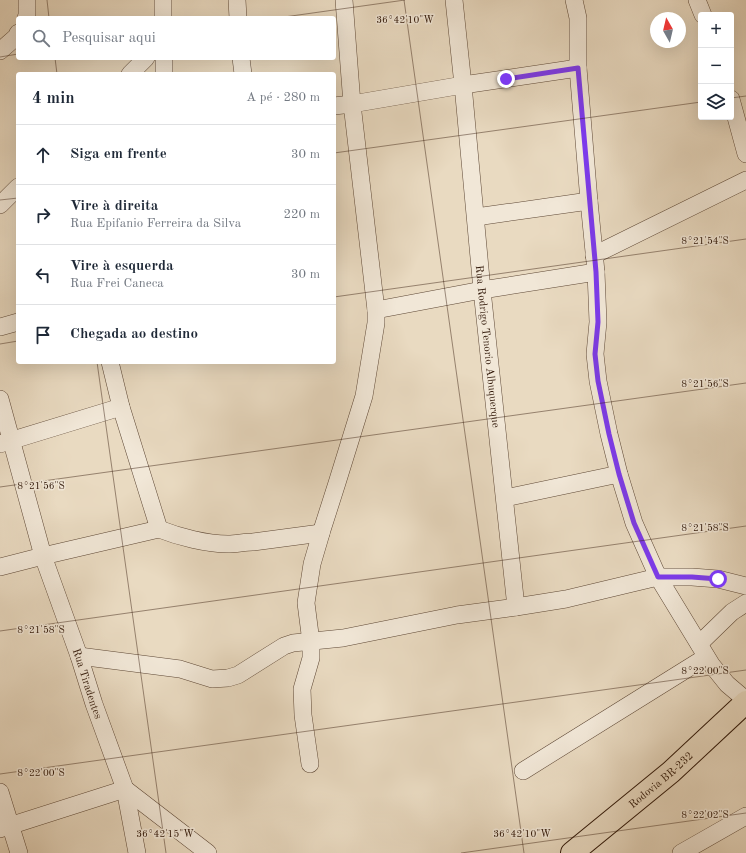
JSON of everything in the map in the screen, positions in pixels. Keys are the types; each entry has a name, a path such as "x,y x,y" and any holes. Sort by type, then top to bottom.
{"highway":[{"name":"Rodovia BR-232","path":"572,853 671,772 746,701"}],"street":[{"path":"27,0 27,16"},
{"path":"163,0 163,16"},
{"path":"237,0 238,16"},
{"path":"310,764 303,715 302,689 310,658 311,642 306,603 312,564 364,396 376,323 376,310 352,104 344,0"},
{"name":"Rua Rodrigo Tenorio Albuquerque","path":"454,0 482,290 516,607"},
{"path":"574,0 578,18 578,68 595,264 598,322 595,354 598,381 609,434 634,523 658,577 702,650 727,684 746,701"},
{"path":"697,0 701,12"},
{"path":"0,51 16,37"},
{"path":"132,72 144,60"},
{"path":"164,60 164,72"},
{"path":"241,60 242,72"},
{"path":"336,106 578,68"},
{"path":"734,108 745,146"},
{"path":"376,310 482,290 595,264 746,180"},
{"path":"0,205 16,189"},
{"path":"476,217 589,201"},
{"path":"0,327 16,323"},
{"path":"110,364 121,407 159,529"},
{"name":"Rua Tiradentes","path":"0,398 6,443 43,556 124,789 137,853"},
{"path":"6,443 121,407"},
{"path":"505,498 619,474"},
{"path":"0,567 159,529 175,535 220,544 280,539 321,533"},
{"path":"79,656 180,669 212,679 228,678 238,675 284,646 292,643 343,638 457,615 566,599 658,577 718,579 746,586"},
{"path":"523,771 702,650 732,612 746,603"},
{"path":"5,828 124,789 208,853"},
{"path":"0,792 5,828 19,853"},
{"path":"681,853 746,816"}],"route":[{"path":"506,79 578,68 596,272 598,322 595,354 598,381 619,474 634,523 658,577 718,579"}]}
